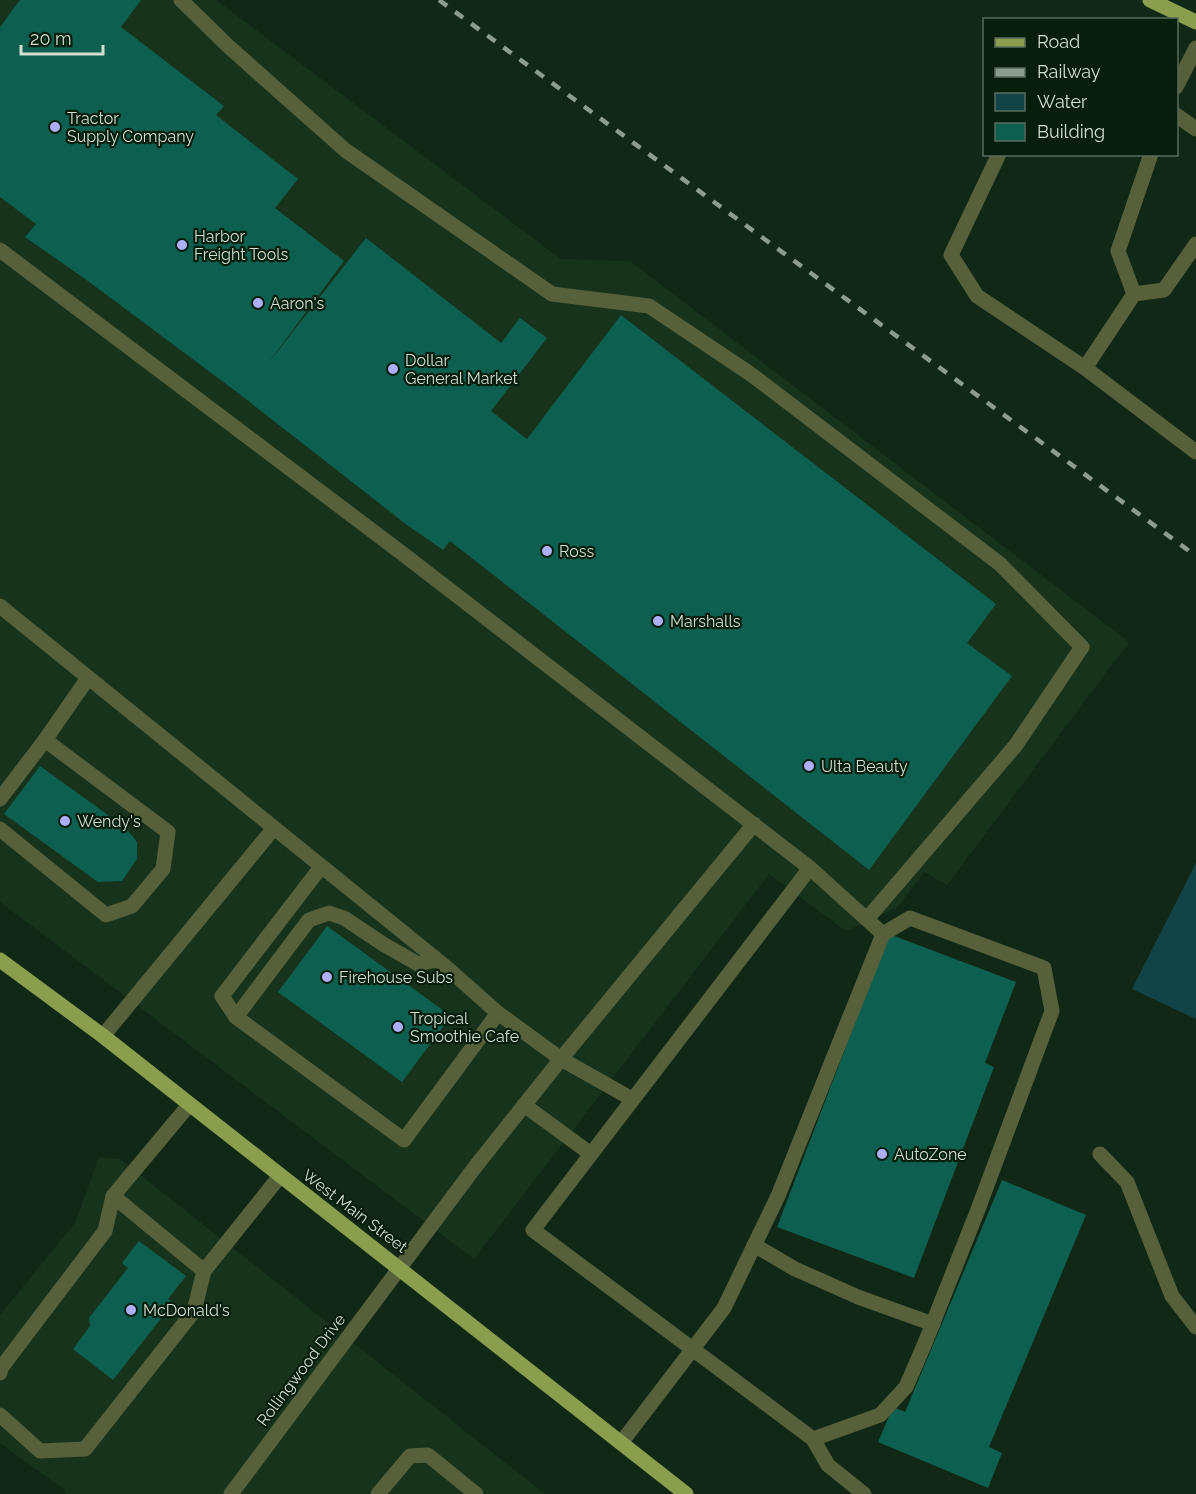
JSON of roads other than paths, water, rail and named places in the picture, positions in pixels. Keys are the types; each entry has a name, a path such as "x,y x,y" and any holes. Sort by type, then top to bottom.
{"main road":[{"path":"1150,0 1196,22"},
{"name":"West Main Street","path":"0,960 103,1036 686,1494"}],"street":[{"path":"181,0 228,46 345,150 552,294 650,306 752,375 1000,564 1082,647 1016,744 867,919"},
{"path":"1178,83 1196,48"},
{"path":"1178,116 1196,129"},
{"path":"998,156 951,255 977,296 1085,368 1196,452"},
{"path":"1134,294 1118,251 1150,156"},
{"path":"1085,368 1134,294 1164,290 1196,244"},
{"path":"0,250 403,554 754,824 810,868 883,934"},
{"path":"0,606 498,1012 561,1059 632,1099"},
{"path":"0,799 88,678"},
{"path":"0,829 106,915 132,906 163,869 168,832 45,740"},
{"name":"Rollingwood Drive","path":"231,1494 399,1267 524,1105 754,824"},
{"path":"103,1036 274,828"},
{"path":"321,867 222,996 236,1017 404,1140 498,1012"},
{"path":"810,868 533,1230 813,1439 828,1465 864,1494"},
{"path":"236,1017 309,920 329,913 344,918 418,964 436,960"},
{"path":"621,1443 724,1308 778,1196 883,934 910,918 1044,968 1052,1011 933,1324 906,1387 880,1414 813,1439"},
{"path":"0,1373 1,1368 42,1312 105,1231 113,1196 189,1105"},
{"path":"524,1105 591,1154"},
{"path":"1100,1154 1127,1182 1172,1296 1196,1327"},
{"path":"0,1415 40,1451 85,1449 194,1311 204,1271 280,1176"},
{"path":"113,1196 204,1271"},
{"path":"754,1245 795,1269 858,1298 933,1324"},
{"path":"378,1494 410,1456 428,1455 476,1494"}],"water":[{"path":"1196,863 1196,1019 1132,989"}],"railway":[{"path":"439,0 1196,556"}],"place":[{"name":"Tractor Supply Company","path":"55,127"},
{"name":"Harbor Freight Tools","path":"182,245"},
{"name":"Aaron's","path":"258,303"},
{"name":"Dollar General Market","path":"393,369"},
{"name":"Ross","path":"547,551"},
{"name":"Marshalls","path":"658,621"},
{"name":"Ulta Beauty","path":"809,766"},
{"name":"Wendy's","path":"65,821"},
{"name":"Firehouse Subs","path":"327,977"},
{"name":"Tropical Smoothie Cafe","path":"398,1027"},
{"name":"AutoZone","path":"882,1154"},
{"name":"McDonald's","path":"131,1310"}]}
